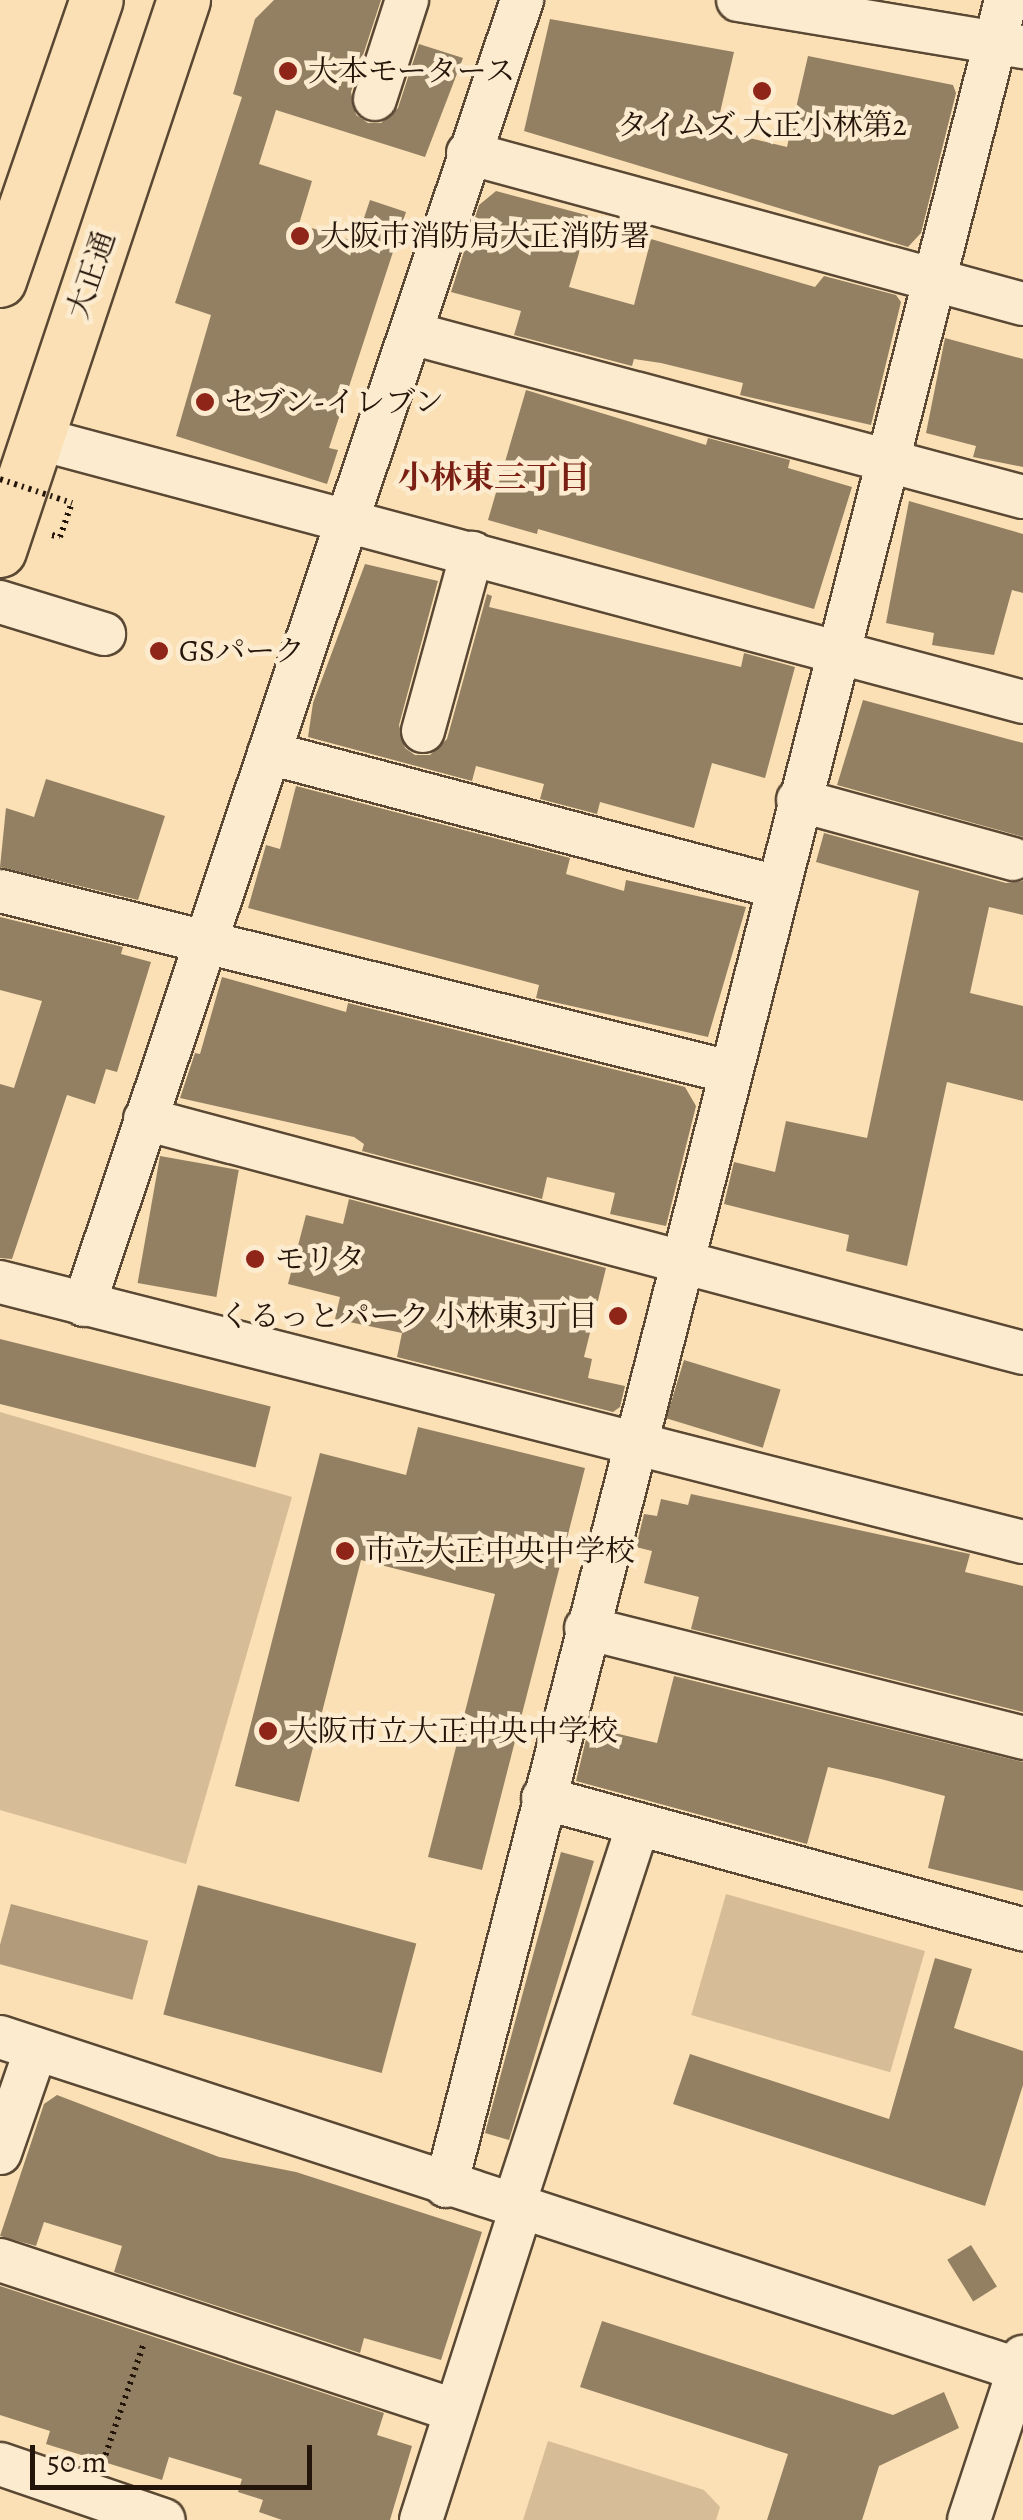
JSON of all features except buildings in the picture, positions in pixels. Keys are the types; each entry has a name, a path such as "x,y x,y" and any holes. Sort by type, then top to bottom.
{"main road":[{"path":"0,281 11,211 97,0"},
{"name":"大正通","path":"0,551 184,0"}],"street":[{"path":"374,99 406,0"},
{"path":"84,1305 522,0"},
{"path":"738,0 1010,45"},
{"path":"446,2186 836,653 934,281 1010,45 1006,0"},
{"path":"468,153 1023,304"},
{"path":"411,333 1023,497"},
{"path":"36,438 1023,702"},
{"path":"423,731 472,553"},
{"path":"0,602 104,634"},
{"path":"270,753 777,887"},
{"path":"798,800 1013,858"},
{"path":"0,891 730,1072"},
{"path":"145,1119 1023,1353"},
{"path":"0,1282 1023,1542"},
{"path":"586,1628 1023,1738"},
{"path":"543,1798 1023,1929"},
{"path":"421,2520 521,2209 518,2192 638,1824"},
{"path":"0,2154 18,2043 446,2186 1022,2366 969,2520"},
{"path":"0,2260 456,2412"},
{"path":"4,2478 128,2511"}],"path":[{"path":"0,480 72,503 60,538"},
{"path":"128,2511 150,2326"}],"shaded area":[{"path":"0,1412 292,1497 186,1864 0,1810"},
{"path":"726,1894 925,1951 890,2072 691,2015"},
{"path":"11,1904 148,1941 132,2000 0,1964 0,1945"},
{"path":"548,2441 704,2490 720,2507 716,2520 523,2520"}],"place":[{"name":"大本モータース","path":"288,71"},
{"name":"タイムズ 大正小林第2","path":"762,91"},
{"name":"大阪市消防局大正消防署","path":"300,236"},
{"name":"セブン-イレブン","path":"205,402"},
{"name":"GSパーク","path":"159,651"},
{"name":"モリタ","path":"255,1259"},
{"name":"くるっとパーク 小林東3丁目","path":"618,1316"},
{"name":"市立大正中央中学校","path":"345,1551"},
{"name":"大阪市立大正中央中学校","path":"268,1731"}],"district":[{"name":"小林東三丁目","path":"494,477"}]}
